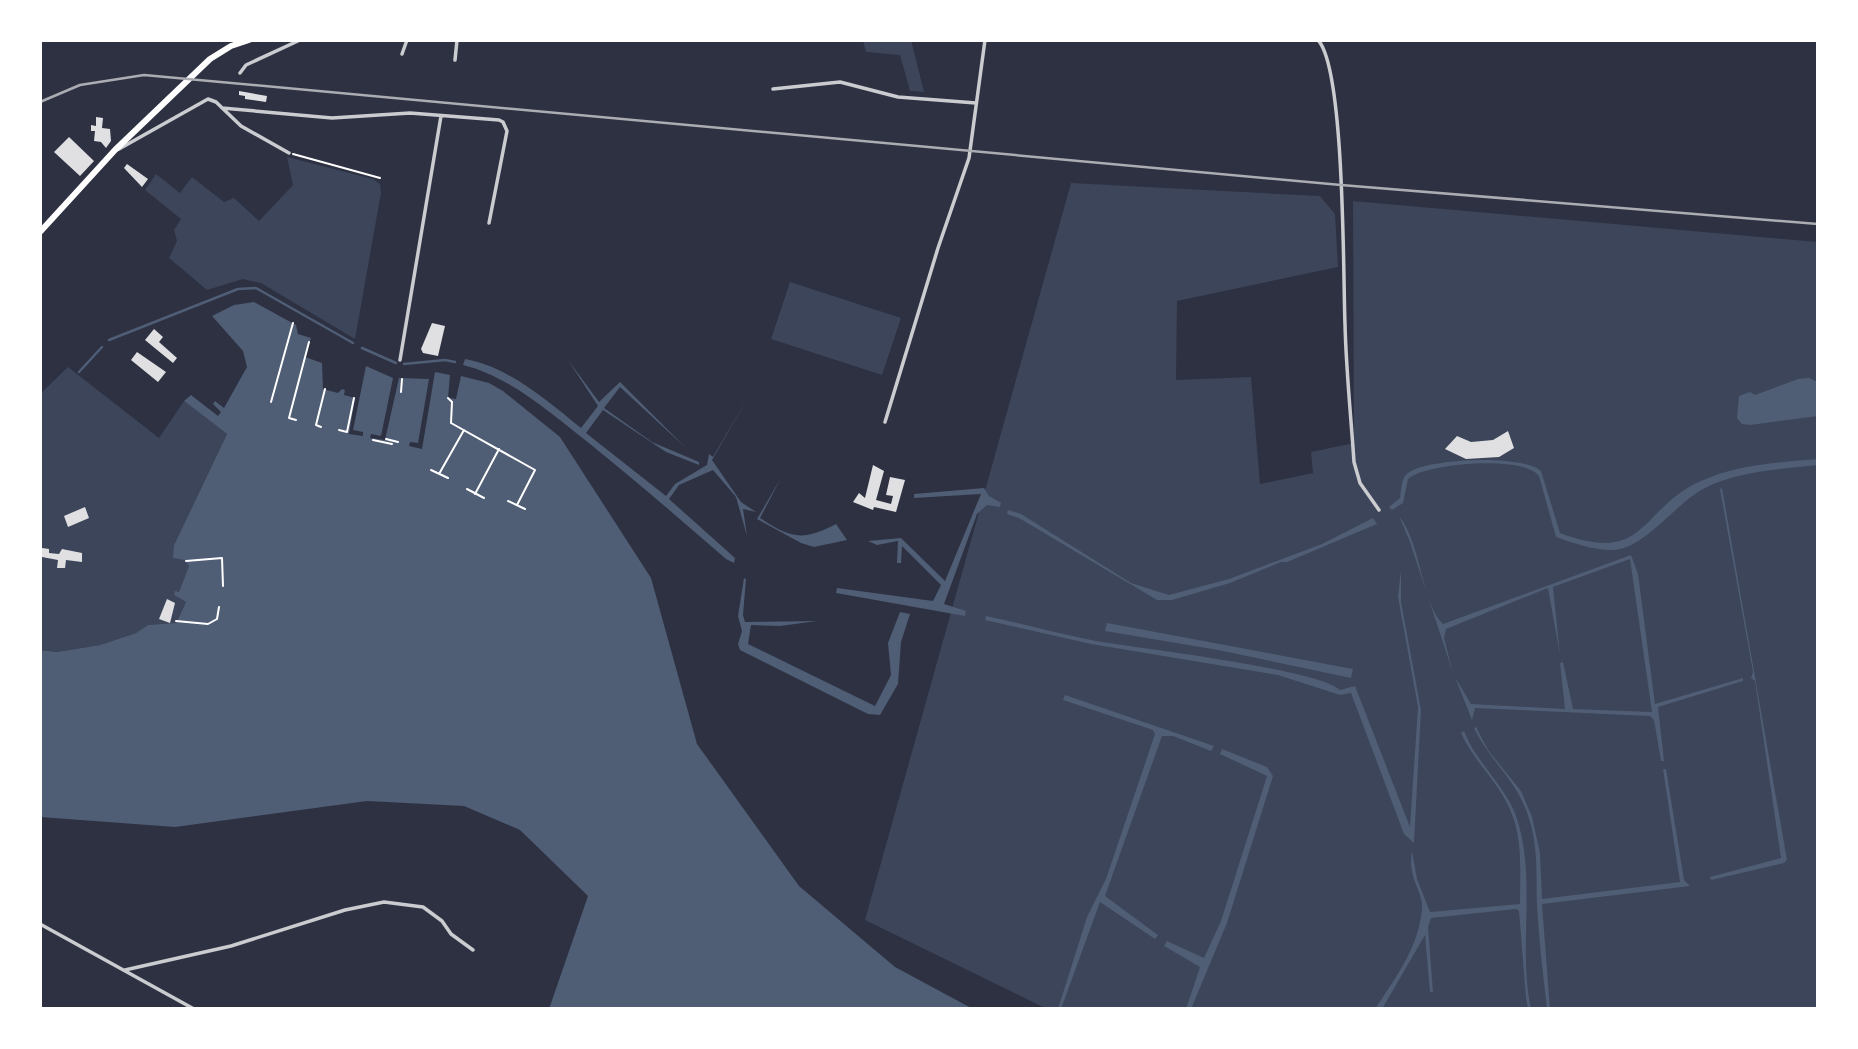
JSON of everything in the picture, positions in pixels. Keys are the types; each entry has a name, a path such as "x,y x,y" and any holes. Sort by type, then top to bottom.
{"highway":[{"path":"40,232 115,150 210,59 230,46 249,40"}],"street":[{"path":"240,73 246,65 299,40"},
{"path":"402,54 407,40"},
{"path":"454,60 457,40"},
{"path":"885,422 938,248 969,158 985,40"},
{"path":"1318,40 1328,54 1332,74 1342,185 1345,325 1354,462 1360,483 1379,510"},
{"path":"773,89 840,82 898,97 976,103"},
{"path":"115,150 126,147 208,99 258,138 289,153"},
{"path":"222,108 332,118 410,113 499,120 506,126 489,223"},
{"path":"401,360 441,116"},
{"path":"125,970 231,946 345,910 384,902 423,908 442,921 451,934 473,950"},
{"path":"41,926 194,1009"}],"path":[{"path":"289,153 380,178"},
{"path":"271,402 293,323"},
{"path":"296,420 289,418 309,342"},
{"path":"401,392 402,379"},
{"path":"321,427 316,425 325,389"},
{"path":"339,430 347,432 354,398"},
{"path":"448,398 452,402 451,423 535,470 517,505"},
{"path":"439,474 464,429"},
{"path":"373,440 398,442"},
{"path":"384,440 392,444"},
{"path":"475,494 499,450"},
{"path":"431,470 447,478"},
{"path":"467,489 484,498"},
{"path":"508,500 525,509"},
{"path":"186,561 222,558 223,586"},
{"path":"177,621 208,624 216,619 219,607"}],"shaded area":[{"path":"863,40 911,40 924,92 910,91 900,55 866,52"},
{"path":"287,157 373,179 380,184 381,193 355,339 261,283 243,279 207,290 169,258 177,241 174,230 181,219 145,190 156,174 180,193 192,177 224,202 234,198 259,221 293,185"},
{"path":"1071,183 1320,196 1335,214 1338,267 1177,301 1176,380 1251,377 1260,484 1313,473 1311,452 1354,443 1353,201 1818,242 1818,1009 1047,1009 865,920"},
{"path":"790,282 901,318 882,375 771,339"},
{"path":"254,302 296,325 298,334 311,338 305,357 322,363 323,389 338,393 342,389 345,390 344,395 355,398 349,434 363,436 363,432 353,430 366,366 393,378 381,436 371,434 370,438 385,440 399,378 429,379 418,443 410,442 409,446 422,449 435,372 450,375 448,398 456,399 461,376 489,383 503,391 560,437 651,578 697,744 799,886 895,967 973,1009 549,1009 588,896 520,830 464,806 367,801 175,827 40,817 40,650 57,652 100,645 136,633 148,625 176,623 186,602 174,595 175,591 179,592 189,566 185,560 173,558 174,545 227,434 184,401 191,395 218,416 221,412 213,404 215,401 224,408 247,367 243,351 212,316 234,305"},
{"path":"465,359 497,369 512,377 581,428 598,406 568,360 599,402 620,382 686,448 620,387 604,408 652,442 699,462 699,465 666,452 603,410 586,433 666,496 675,484 707,465 709,454 713,457 750,394 712,460 741,502 756,512 743,509 747,536 736,497 713,470 679,485 669,499 735,558 734,563 546,409 498,378 463,365"},
{"path":"68,367 159,438 184,401 227,434 174,545 190,566 179,592 174,595 186,602 175,624 148,625 136,633 100,645 57,652 40,650 40,394"},
{"path":"1809,378 1818,382 1818,416 1750,425 1742,424 1737,418 1739,396 1750,392 1755,395 1798,379"},
{"path":"1818,459 1818,465 1747,474 1707,487 1684,502 1650,533 1626,547 1614,550 1592,548 1556,537 1539,476 1530,469 1515,465 1453,465 1418,473 1408,479 1403,503 1392,510 1389,507 1400,498 1406,475 1418,468 1454,461 1515,462 1541,471 1560,533 1589,541 1610,543 1627,538 1640,530 1681,492 1701,481 1743,468"},
{"path":"781,478 760,518 780,530 797,535 815,533 836,524 847,540 814,547 801,543 757,519"},
{"path":"984,488 989,496 1001,503 1000,507 987,505 977,514 944,604 966,611 965,616 836,593 837,588 933,601 941,585 902,546 901,563 897,563 898,541 877,545 868,541 901,538 945,581 981,494 914,498 914,494"},
{"path":"1722,488 1787,860 1784,863 1711,880 1710,877 1781,858 1755,681 1751,678 1753,672 1720,489"},
{"path":"1008,510 1021,514 1131,583 1169,595 1229,579 1322,544 1373,518 1377,524 1230,583 1172,600 1157,600 1019,518 1007,514"},
{"path":"1399,516 1407,528 1430,602 1443,624 1631,555 1638,574 1655,704 1743,678 1743,681 1658,707 1664,761 1661,761 1654,720 1650,716 1475,708 1472,720 1455,677 1471,704 1565,709 1560,663 1563,662 1573,709 1652,712 1630,559 1553,587 1560,655 1548,588 1446,629 1444,638 1453,673"},
{"path":"1401,570 1401,602 1421,710 1414,843 1404,834 1351,693 1340,695 1278,675 1091,644 985,620 986,616 1096,641 1264,667 1325,682 1340,690 1355,686 1410,827 1418,707 1398,597"},
{"path":"744,578 745,622 817,621 780,626 751,625 748,644 875,706 891,675 888,643 900,612 910,614 901,642 898,684 880,715 868,714 740,650 738,644 742,631 738,616"},
{"path":"1107,623 1353,669 1351,678 1218,650 1105,631"},
{"path":"1065,695 1214,746 1211,751 1173,736 1162,736 1105,896 1158,935 1155,939 1100,902 1061,1009 1058,1009 1087,917 1106,879 1155,734 1153,730 1063,700"},
{"path":"1476,727 1488,750 1521,791 1532,817 1540,853 1542,899 1680,882 1663,769 1666,769 1684,880 1690,886 1542,904 1550,1009 1547,1009 1541,958 1536,855 1529,818 1513,785 1479,738 1474,728"},
{"path":"1464,731 1507,798 1518,822 1526,868 1526,962 1531,1009 1528,1009 1526,998 1519,911 1516,909 1431,918 1428,927 1433,992 1430,992 1425,935 1382,1009 1375,1009 1406,960 1420,923 1422,903 1413,877 1412,851 1417,879 1430,912 1520,904 1520,857 1515,823 1500,791 1466,743 1461,733"},
{"path":"1222,749 1267,767 1273,776 1227,923 1191,1009 1186,1009 1200,967 1164,946 1167,941 1204,958 1221,921 1267,776 1220,754"}],"building":[{"path":"239,91 267,96 266,102 245,99 245,96 239,95"},
{"path":"96,117 103,118 102,128 110,129 111,141 106,148 101,142 94,141 95,131 91,131 91,125 96,126"},
{"path":"69,137 94,161 80,176 54,152"},
{"path":"127,164 148,179 142,187 124,168"},
{"path":"432,323 445,326 438,356 423,353 421,349"},
{"path":"154,329 163,337 159,342 177,358 173,363 145,340"},
{"path":"137,352 166,372 158,382 131,360"},
{"path":"1508,431 1514,448 1499,457 1466,459 1445,449 1457,436 1471,442 1493,440"},
{"path":"873,465 884,471 876,500 891,504 893,496 886,495 890,477 905,480 896,512 874,507 873,510 853,502 859,493 865,498"},
{"path":"85,507 89,518 68,527 64,516"},
{"path":"42,548 49,549 49,553 59,554 62,549 82,553 82,562 66,560 65,568 57,568 58,560 42,557"},
{"path":"167,599 175,603 170,623 159,619"}],"waterway":[{"path":"109,340 238,289 256,288 353,343"},
{"path":"79,372 102,347"},
{"path":"362,348 396,363"},
{"path":"404,364 445,360 455,362"}],"railway":[{"path":"40,102 80,85 144,75 1341,185 1818,224"}]}
